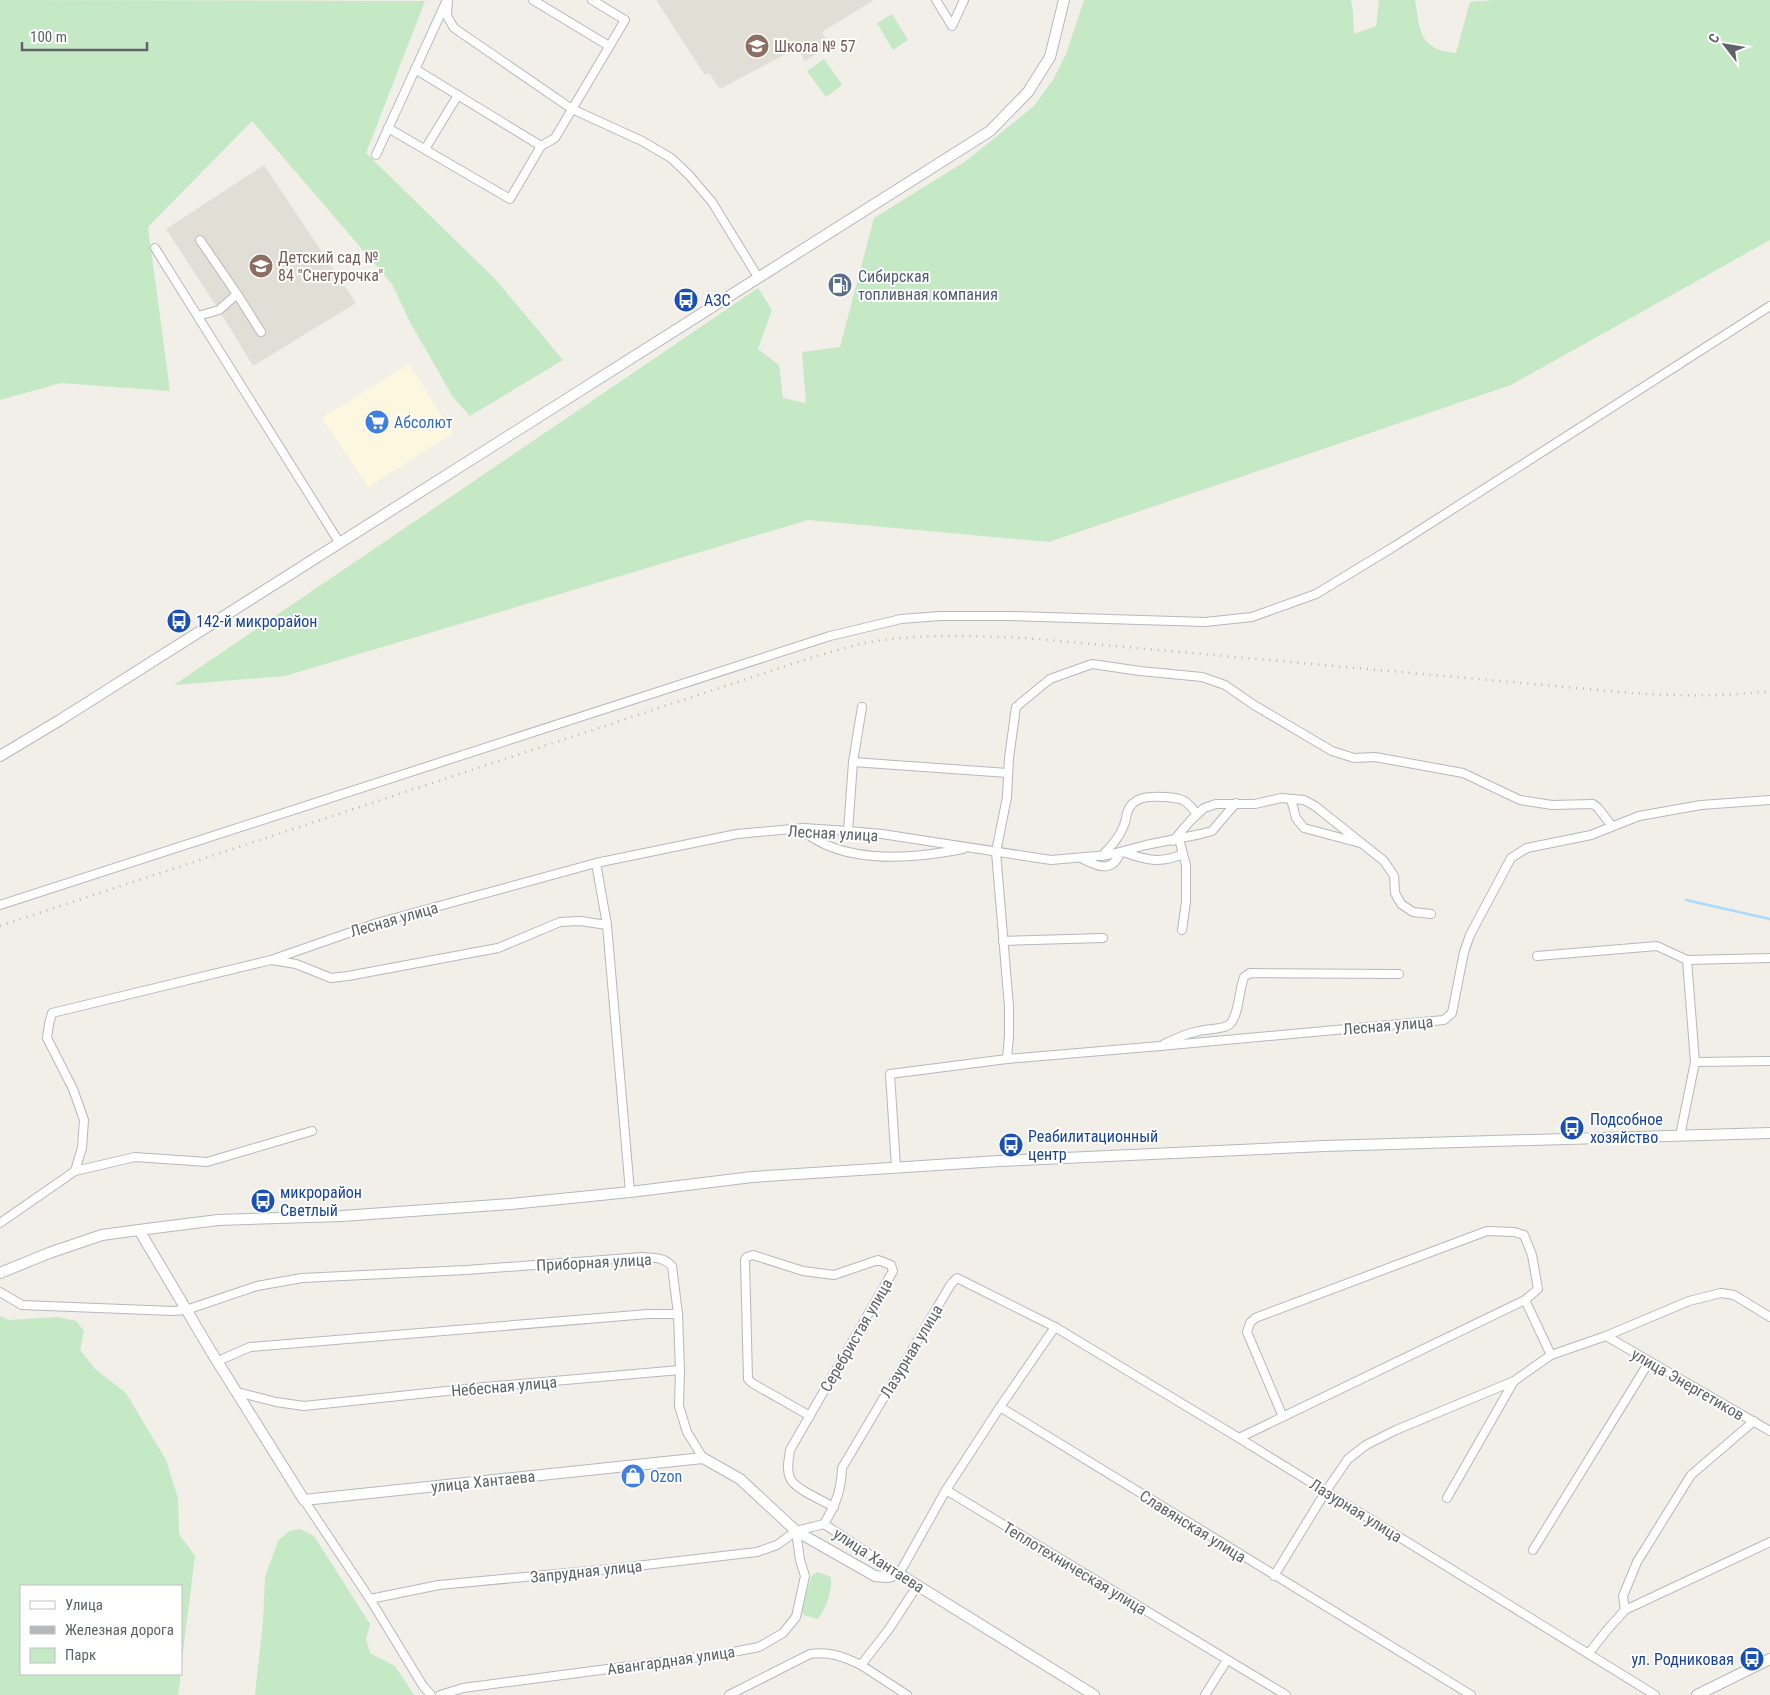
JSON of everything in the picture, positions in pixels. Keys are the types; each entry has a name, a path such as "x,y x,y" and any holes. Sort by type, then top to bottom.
{"street":[{"path":"376,155 448,0"},
{"path":"448,0 447,16 454,28 572,109 642,141 671,158 689,175 712,202 758,276"},
{"path":"533,0 609,46"},
{"path":"388,128 510,200 540,146 555,138 625,20 592,0"},
{"path":"936,0 952,26 964,0"},
{"path":"0,756 60,720 758,276 990,131 1028,92 1050,57 1064,0"},
{"path":"416,69 540,146"},
{"path":"425,150 458,95"},
{"path":"200,240 261,332"},
{"path":"155,248 339,542"},
{"path":"198,316 219,310 237,294"},
{"path":"0,905 830,636 892,622 940,616 1012,616 1205,622 1252,617 1316,594 1395,546 1770,306"},
{"path":"1007,1058 1009,1007 996,852 1007,797 1016,706 1050,679 1092,664 1202,677 1224,684 1254,705 1332,751 1354,758 1375,757 1462,773 1520,800 1552,805 1593,804 1612,826"},
{"path":"848,831 853,762 862,707"},
{"path":"853,762 1008,773"},
{"path":"1102,856 1117,840 1124,825 1127,811 1134,802 1147,796 1180,798 1188,802 1197,814"},
{"path":"1182,930 1186,902 1186,865 1176,840 1204,808 1216,804 1256,804 1281,798 1304,800 1315,806 1384,861 1394,876 1395,892 1402,904 1413,912 1431,914"},
{"path":"1291,799 1296,818 1304,828 1362,844"},
{"name":"Лесная улица","path":"896,1167 890,1074 1007,1058 1444,1020 1452,1013 1464,952 1470,935 1511,858 1527,848 1591,834 1639,816 1701,805 1770,800"},
{"name":"Лесная улица","path":"75,1170 82,1148 84,1120 73,1089 47,1038 52,1012 271,960 377,923 596,863 736,834 798,829 848,831 882,834 1051,860 1102,856 1212,831 1236,803"},
{"path":"798,829 828,846 869,855 937,854 970,848"},
{"path":"1080,858 1092,864 1110,866 1116,862 1121,852 1157,861 1170,860 1183,854"},
{"path":"596,863 606,925 630,1192"},
{"path":"271,960 296,964 331,978 498,948 560,922 580,921 606,925"},
{"path":"1003,941 1103,938"},
{"path":"1537,956 1657,946 1687,960 1770,958"},
{"path":"1680,1136 1695,1062 1687,960"},
{"path":"1160,1046 1185,1034 1200,1030 1222,1028 1231,1023 1236,1013 1244,977 1250,973 1399,974"},
{"path":"1695,1062 1770,1061"},
{"path":"0,1223 75,1170 135,1157 207,1162 312,1131"},
{"path":"0,1273 49,1253 102,1235 139,1230 218,1220 352,1215 511,1204 752,1177 896,1167 1324,1146 1770,1133"},
{"path":"139,1230 186,1310 304,1500 370,1598 423,1686 432,1695"},
{"path":"1239,1438 1283,1417 1525,1300 1538,1289 1532,1255 1524,1236 1514,1232 1487,1231 1256,1318 1250,1323 1247,1332 1283,1417"},
{"name":"Серебристая улица","path":"810,1416 748,1379 747,1257 752,1255 803,1271 834,1275 878,1260 891,1265 893,1271 810,1416 790,1450 788,1466 790,1479 797,1486 834,1507"},
{"name":"Приборная улица","path":"186,1310 257,1286 302,1278 466,1270 643,1257 659,1258 668,1261 672,1266 678,1314"},
{"name":"Лазурная улица","path":"824,1524 834,1507 841,1486 842,1468 957,1278 1055,1327 1326,1491 1656,1695"},
{"path":"0,1292 22,1305 186,1310"},
{"path":"1274,1576 1348,1459 1366,1445 1396,1430 1514,1381 1551,1355 1606,1336 1689,1301 1721,1293 1734,1295 1770,1317"},
{"path":"1525,1300 1551,1355"},
{"path":"218,1361 250,1347 638,1315 678,1314 680,1406 687,1432 703,1458 740,1479 796,1531 875,1576 888,1577 899,1574 946,1490 1055,1327"},
{"name":"улица Энергетиков","path":"1606,1336 1770,1431"},
{"path":"1533,1550 1649,1362"},
{"name":"Небесная улица","path":"237,1392 276,1402 304,1406 485,1387 680,1370"},
{"path":"1447,1498 1514,1381"},
{"name":"Славянская улица","path":"1000,1407 1470,1695"},
{"path":"1626,1610 1623,1596 1636,1562 1691,1475 1754,1421"},
{"name":"улица Хантаева","path":"304,1500 703,1458"},
{"name":"Теплотехническая улица","path":"946,1490 1286,1695"},
{"name":"улица Хантаева","path":"796,1531 824,1524 917,1586 1094,1695"},
{"name":"Запрудная улица","path":"370,1598 439,1584 610,1569 756,1552 777,1545 796,1531"},
{"name":"Авангардная улица","path":"444,1694 463,1688 722,1654 759,1647 783,1632 796,1618 805,1576 800,1560 796,1531"},
{"path":"1589,1653 1606,1630 1626,1610 1770,1542"},
{"path":"861,1665 889,1629 917,1586"},
{"path":"729,1695 810,1654 821,1653 840,1655 861,1665 907,1695"},
{"path":"1697,1695 1770,1659"},
{"path":"1205,1695 1227,1660"}],"shaded area":[{"name":"Школа № 57","path":"656,0 874,0 822,32 830,45 805,61 797,48 720,89 709,73 705,75"},
{"name":"Детский сад № 84 \"Снегурочка\"","path":"264,165 356,303 253,366 166,229"},
{"path":"409,364 453,433 368,487 322,418"}],"green space":[{"path":"0,0 425,1 366,153 496,280 563,360 470,416 453,397 410,322 392,284 252,121 148,227 170,391 61,383 0,400"},
{"path":"1084,0 1351,0 1354,34 1376,26 1379,0 1415,0 1420,30 1428,43 1435,48 1456,53 1470,2 1495,0 1770,0 1770,240 1511,385 1049,542 808,520 285,676 174,685 758,288 772,310 758,349 779,365 783,398 806,403 802,352 840,347 874,218 966,161 1034,106 1053,80 1066,54"},
{"path":"892,14 908,40 893,50 877,23"},
{"path":"824,59 842,85 826,97 807,71"},
{"path":"0,1316 9,1320 57,1317 76,1321 84,1331 80,1350 95,1369 126,1393 166,1460 178,1498 179,1534 195,1556 182,1660 182,1585 20,1585 20,1675 181,1675 178,1695 0,1695"},
{"path":"300,1529 314,1536 370,1624 366,1639 370,1653 395,1666 414,1695 255,1695 263,1621 265,1577 278,1541 289,1531"},
{"path":"818,1572 831,1577 831,1581 830,1593 817,1619 804,1615 801,1610 812,1575"}],"waterway":[{"path":"1686,900 1770,919"}],"railway":[{"path":"0,926 810,658 865,643 885,640 946,636 1026,638 1632,693 1718,695 1770,691"}],"place":[{"name":"Школа № 57","path":"757,46"},
{"name":"Детский сад № 84 \"Снегурочка\"","path":"261,266"},
{"name":"Сибирская топливная компания","path":"840,285"},
{"name":"АЗС","path":"686,300"},
{"name":"Абсолют","path":"377,422"},
{"name":"142-й микрорайон","path":"179,621"},
{"name":"Подсобное хозяйство","path":"1572,1128"},
{"name":"Реабилитационный центр","path":"1011,1145"},
{"name":"микрорайон Светлый","path":"263,1201"},
{"name":"Ozon","path":"633,1476"},
{"name":"ул. Родниковая","path":"1752,1659"}]}
